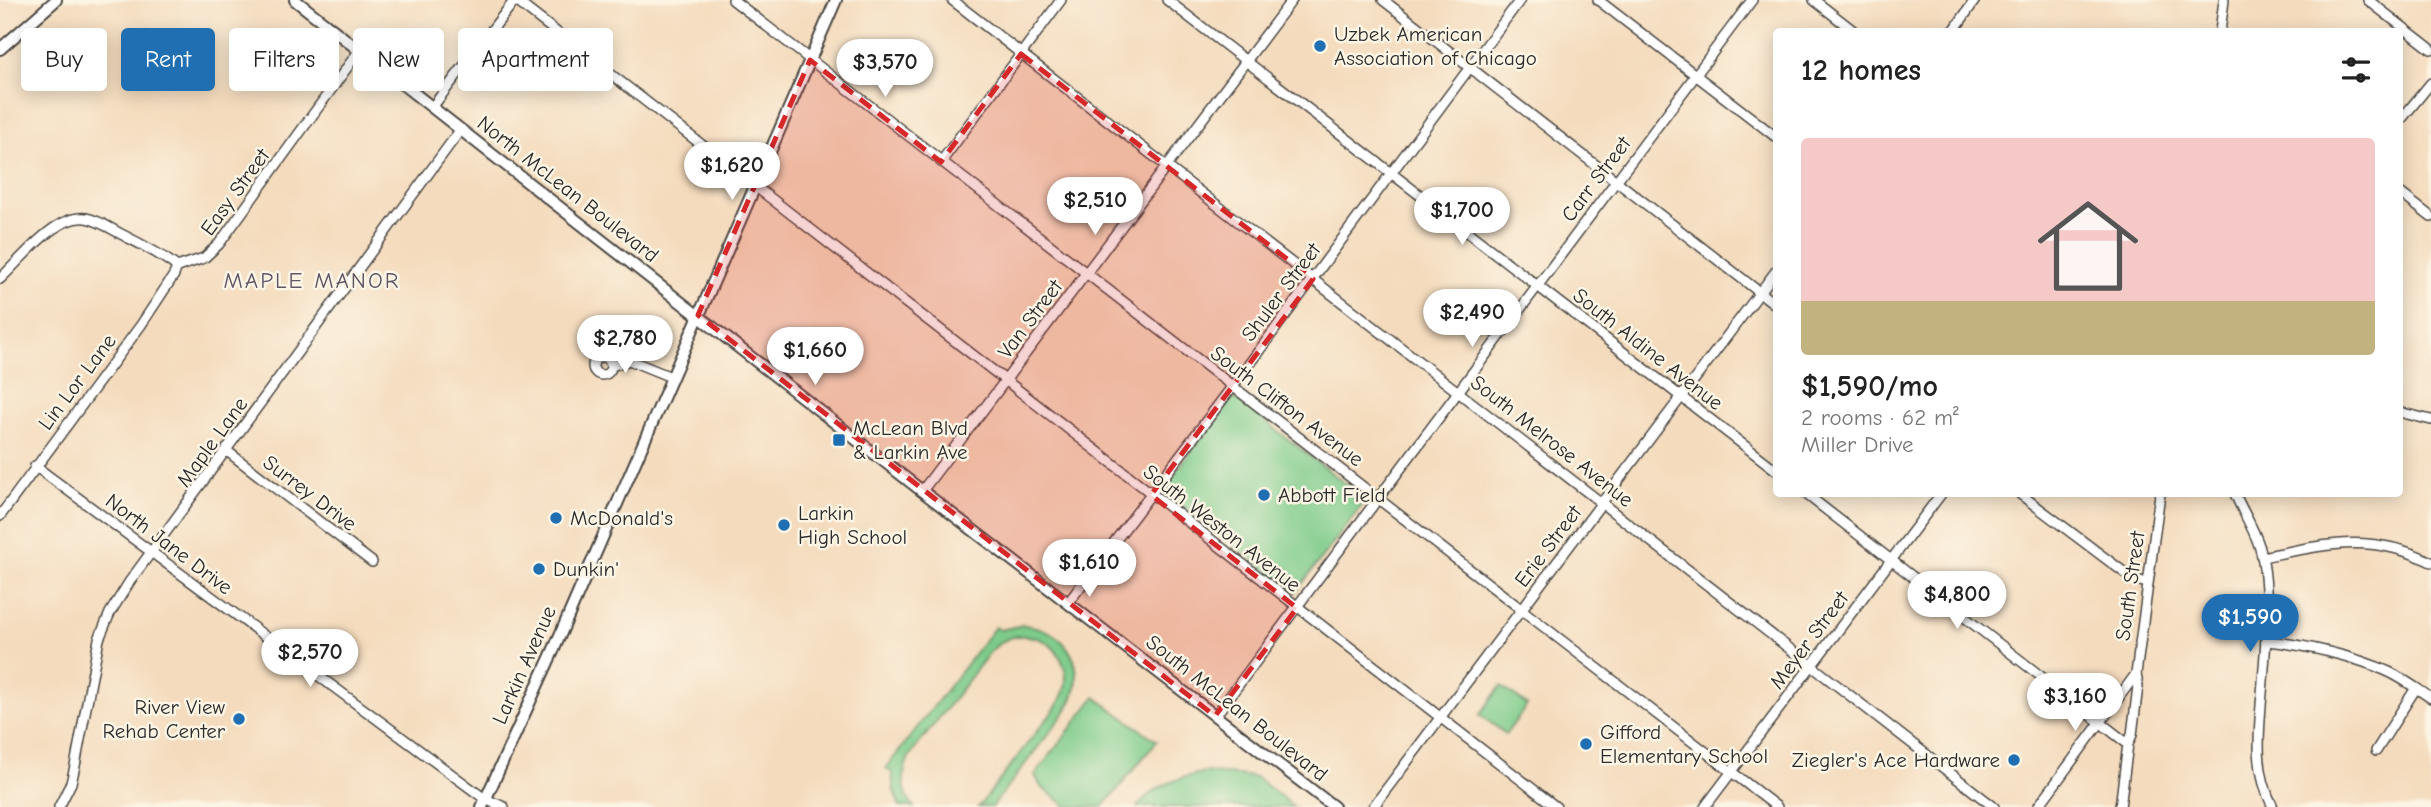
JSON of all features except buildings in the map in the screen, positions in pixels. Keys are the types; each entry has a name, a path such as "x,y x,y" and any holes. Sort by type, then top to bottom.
{"main road":[{"path":"0,49 56,0"},
{"name":"North McLean Boulevard","path":"295,0 353,46"},
{"name":"Larkin Avenue","path":"484,803 757,186 836,0"},
{"name":"North McLean Boulevard","path":"413,91 784,382"},
{"name":"South McLean Boulevard","path":"784,382 1334,807"}],"street":[{"path":"433,106 515,0"},
{"name":"South Weston Avenue","path":"515,0 1556,807"},
{"name":"South Clifton Avenue","path":"733,0 1777,807"},
{"name":"South Melrose Avenue","path":"952,0 1993,807"},
{"path":"941,162 1061,0"},
{"name":"South Aldine Avenue","path":"1167,0 1773,468"},
{"name":"Van Street","path":"922,491 1292,0"},
{"path":"1383,0 1773,303"},
{"name":"Shuler Street","path":"1068,603 1233,387 1520,0"},
{"path":"1598,0 1773,136"},
{"name":"Carr Street","path":"1215,716 1752,0"},
{"path":"1814,0 1849,28"},
{"path":"1956,28 1975,0"},
{"path":"2220,28 2224,0"},
{"path":"2368,0 2431,49"},
{"name":"Easy Street","path":"177,267 204,258 219,244 353,59"},
{"path":"2403,117 2431,83"},
{"name":"Maple Lane","path":"59,807 71,783 99,639 110,613 130,581 461,129"},
{"path":"2403,195 2431,217"},
{"path":"0,279 54,227 69,219 80,218 111,229 161,255 177,267"},
{"name":"Lin Lor Lane","path":"0,516 141,325 177,267"},
{"name":"Erie Street","path":"1373,807 1773,275"},
{"path":"611,366 629,360 671,377"},
{"path":"2403,413 2431,420"},
{"name":"Surrey Drive","path":"227,451 372,562"},
{"name":"North Jane Drive","path":"35,466 484,803 504,807"},
{"path":"1810,497 2128,744"},
{"name":"Meyer Street","path":"1705,807 1939,497"},
{"path":"2024,497 2133,579 2147,583"},
{"name":"South Street","path":"2120,807 2128,744 2134,723 2138,687 2136,674 2160,497"},
{"path":"2237,497 2254,529 2262,556 2266,588 2266,641 2258,761 2263,784 2273,807"},
{"path":"2262,556 2348,542 2397,548 2431,562"},
{"path":"2266,641 2305,647 2371,665 2390,672 2431,698"},
{"path":"2038,807 2136,674"},
{"path":"2376,751 2416,688"}],"highlighted area":[{"path":"1021,54 1313,279 1151,495 1297,608 1215,716 698,315 810,60 941,162"}],"green space":[{"name":"Abbott Field","path":"1233,396 1366,500 1295,593 1162,490"},
{"path":"1023,625 1053,634 1072,654 1077,682 1074,696 1066,711 992,807 978,807 1055,709 1066,682 1064,665 1049,644 1027,636 1004,641 990,652 909,757 904,783 914,807 900,807 894,791 892,773 886,768 995,627 1000,630"},
{"path":"1501,686 1527,705 1506,734 1480,715"},
{"path":"1095,697 1157,741 1103,807 1068,807 1041,787 1035,775"},
{"path":"1205,772 1256,777 1294,807 1137,807 1159,788"}],"place":[{"name":"Uzbek American Association of Chicago","path":"1320,46"},
{"name":"McLean Blvd & Larkin Ave","path":"839,440"},
{"name":"Abbott Field","path":"1264,495"},
{"name":"McDonald's","path":"556,518"},
{"name":"Larkin High School","path":"784,525"},
{"name":"Dunkin'","path":"539,569"},
{"name":"River View Rehab Center","path":"239,719"},
{"name":"Gifford Elementary School","path":"1586,744"},
{"name":"Ziegler's Ace Hardware","path":"2014,760"}],"district":[{"name":"MAPLE MANOR","path":"312,280"}]}
